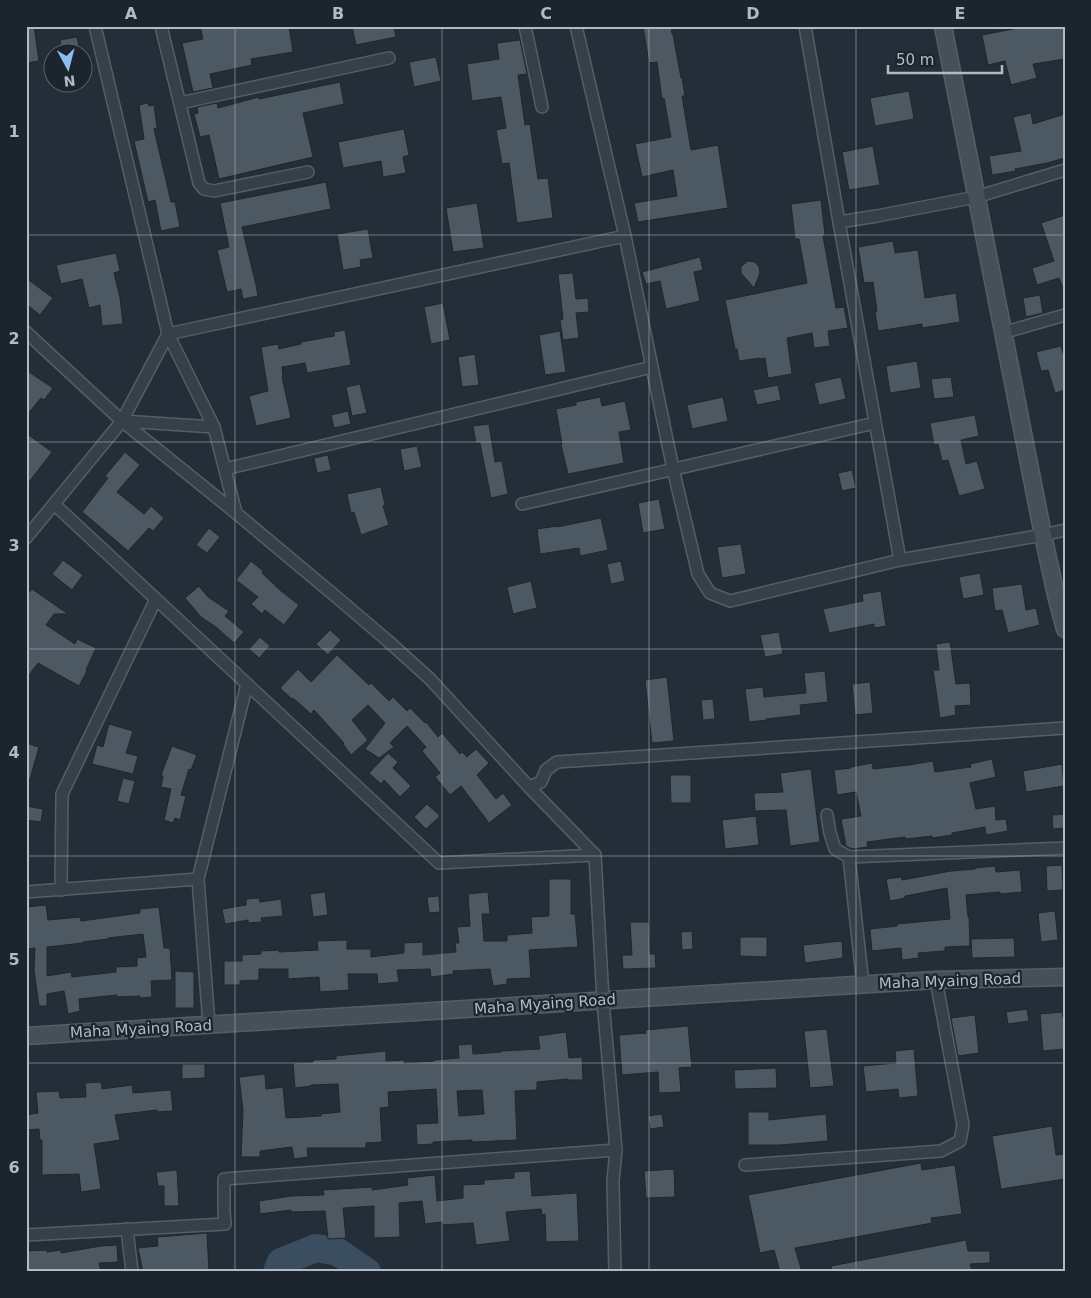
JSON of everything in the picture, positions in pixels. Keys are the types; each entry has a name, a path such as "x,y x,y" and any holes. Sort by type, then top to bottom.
{"street":[{"path":"95,26 168,334 214,426 236,513"},
{"path":"161,26 198,183 204,189 214,191 308,172"},
{"path":"525,26 542,107"},
{"path":"576,26 625,236 673,469 698,574 710,593 730,601 900,560 1065,530"},
{"path":"805,26 900,560"},
{"path":"943,26 1043,535 1065,629"},
{"path":"180,103 389,58"},
{"path":"840,222 976,197 1065,170"},
{"path":"168,334 625,236"},
{"path":"1002,332 1065,315"},
{"path":"26,538 122,421 168,334"},
{"path":"28,339 122,421 388,640 430,679 529,787 595,855 603,1001 616,1150 613,1181 615,1272"},
{"path":"225,469 652,367"},
{"path":"122,421 214,426"},
{"path":"522,504 875,423"},
{"path":"54,504 439,863 595,855"},
{"path":"61,890 62,794 156,599"},
{"path":"210,1025 198,878 247,684"},
{"path":"529,787 541,782 546,770 557,762 1065,728"},
{"path":"826,815 835,849 849,857 1065,848"},
{"path":"849,857 863,985"},
{"path":"26,892 198,878"},
{"name":"Maha Myaing Road","path":"26,1036 936,980 1065,977"},
{"path":"745,1165 941,1151 960,1141 963,1125 936,980"},
{"path":"26,1235 225,1224 224,1179 616,1150"},
{"path":"127,1229 132,1272"}],"building":[{"path":"26,26 34,26 39,61 26,63"},
{"path":"200,26 289,26 293,52 251,59 252,65 210,74 213,88 193,92 182,43 203,39"},
{"path":"352,26 394,26 396,37 356,45"},
{"path":"643,26 671,26 685,96 682,96 691,150 718,145 728,208 638,222 634,203 677,196 673,170 642,177 635,144 671,137 664,98 662,99 657,62 649,63"},
{"path":"1028,26 1065,26 1065,59 1033,64 1037,78 1011,85 1005,61 988,65 982,35"},
{"path":"77,37 78,42 60,42 60,40"},
{"path":"520,40 527,74 518,75 525,125 530,124 538,179 548,178 553,218 517,223 509,163 502,164 496,130 506,128 501,97 472,101 467,64 499,59 497,43"},
{"path":"436,57 441,81 414,87 409,62"},
{"path":"340,82 344,104 303,113 313,157 219,179 209,135 200,137 194,114 198,113 197,107 217,103 218,108 259,97 259,99"},
{"path":"909,91 914,119 875,126 870,98"},
{"path":"148,103 149,106 154,105 157,128 154,129 171,202 175,202 180,227 161,231 155,200 148,202 134,141 144,139 139,105"},
{"path":"1031,113 1033,124 1065,114 1065,158 1015,169 1016,171 992,175 989,156 1021,151 1013,117"},
{"path":"404,129 409,155 403,157 406,173 383,177 381,161 343,168 338,142"},
{"path":"873,146 880,185 849,190 842,152"},
{"path":"326,182 331,209 242,227 258,296 243,299 241,289 227,292 217,250 229,247 220,203"},
{"path":"821,200 825,235 823,236 836,308 844,307 848,328 828,331 830,346 814,348 812,333 787,338 792,374 768,378 765,358 739,361 725,300 807,283 799,239 795,239 791,204"},
{"path":"477,203 484,248 453,252 446,208"},
{"path":"1065,215 1065,288 1063,288 1059,278 1037,285 1032,268 1054,261 1041,223"},
{"path":"368,229 373,258 360,260 361,267 343,270 337,234"},
{"path":"893,241 895,253 918,250 925,298 956,293 960,322 922,328 922,324 878,331 873,282 864,283 858,247"},
{"path":"116,253 120,271 114,273 120,298 123,324 102,326 100,305 89,308 82,279 61,284 56,265"},
{"path":"700,257 703,270 694,272 700,301 666,309 660,281 646,284 642,272"},
{"path":"748,261 755,262 759,267 760,273 754,288 741,273 741,267"},
{"path":"573,273 576,299 588,298 589,312 576,313 579,338 563,340 560,320 563,319 558,274"},
{"path":"26,278 53,298 40,315 26,304"},
{"path":"1040,295 1043,313 1026,317 1023,298"},
{"path":"443,303 450,340 431,344 424,307"},
{"path":"345,330 351,365 307,373 305,363 282,367 282,377 291,418 256,426 249,396 268,391 261,347 278,344 279,349 301,344 301,342 334,336 334,332"},
{"path":"560,331 566,372 545,375 539,335"},
{"path":"1061,346 1065,360 1065,390 1055,393 1048,370 1041,371 1036,352"},
{"path":"475,354 479,385 462,387 458,357"},
{"path":"917,361 921,388 890,393 886,366"},
{"path":"26,370 53,388 44,400 41,398 26,416"},
{"path":"841,377 846,399 819,405 814,383"},
{"path":"951,377 954,397 934,399 931,379"},
{"path":"360,384 367,413 352,416 346,387"},
{"path":"778,385 781,400 757,405 753,390"},
{"path":"600,397 602,406 625,401 631,430 619,432 624,463 568,474 561,445 556,409"},
{"path":"723,397 728,421 692,429 687,405"},
{"path":"348,411 351,424 334,428 331,415"},
{"path":"975,415 979,436 961,440 966,464 977,461 985,489 959,496 948,460 942,461 938,444 934,445 930,423"},
{"path":"489,424 495,462 502,461 508,494 491,498 480,443 476,443 473,426"},
{"path":"26,433 52,452 26,486"},
{"path":"417,446 422,467 404,471 400,449"},
{"path":"125,452 140,465 117,492 144,514 151,506 164,518 153,531 149,528 128,551 82,512 108,478 105,476"},
{"path":"328,455 331,470 317,473 314,458"},
{"path":"852,470 856,488 842,491 838,473"},
{"path":"381,487 385,505 383,506 389,525 361,535 354,512 351,513 347,494"},
{"path":"659,499 665,529 643,533 638,503"},
{"path":"601,518 608,550 580,556 579,548 540,554 537,529"},
{"path":"209,528 220,537 207,553 196,545"},
{"path":"741,544 746,574 722,578 717,547"},
{"path":"63,560 83,575 72,590 52,574"},
{"path":"251,561 281,591 299,605 284,625 265,610 262,614 251,604 258,597 236,580"},
{"path":"621,561 625,581 611,584 607,564"},
{"path":"980,573 984,595 963,599 959,577"},
{"path":"531,581 537,608 513,614 507,587"},
{"path":"1022,584 1026,610 1036,608 1040,625 1008,633 1002,610 995,611 992,588"},
{"path":"199,586 208,597 229,611 225,616 244,632 234,643 201,617 185,598"},
{"path":"32,589 68,614 54,614 46,625 75,644 77,639 96,648 79,686 38,663 26,679 26,596"},
{"path":"881,591 886,626 874,628 874,624 829,633 823,609 863,601 862,594"},
{"path":"330,630 341,640 328,655 316,644"},
{"path":"779,632 783,654 765,657 760,635"},
{"path":"260,637 270,646 259,658 249,649"},
{"path":"950,642 956,684 970,683 971,705 955,706 956,715 940,718 933,670 939,670 936,644"},
{"path":"337,655 369,685 371,683 389,701 393,697 407,711 410,708 426,722 438,737 442,733 460,754 462,752 467,757 476,749 489,763 477,775 496,799 503,793 512,805 489,823 461,786 450,795 435,777 440,773 422,751 426,747 407,726 390,743 394,747 379,758 365,749 385,723 368,705 352,720 368,740 351,755 344,743 314,710 311,714 280,688 298,669 311,682"},
{"path":"825,671 828,702 800,705 801,715 749,722 745,689 763,687 764,697 806,693 804,673"},
{"path":"667,677 674,741 652,743 645,680"},
{"path":"870,682 873,713 855,715 852,684"},
{"path":"713,699 715,719 703,720 701,700"},
{"path":"109,724 133,731 126,753 138,756 133,774 92,764 97,745 103,747"},
{"path":"26,743 39,747 30,779 26,779"},
{"path":"172,746 197,755 191,770 189,769 181,795 186,796 180,820 175,818 173,823 164,820 171,789 161,787 163,776 161,775"},
{"path":"388,753 398,762 393,768 411,786 400,797 384,780 381,784 369,773"},
{"path":"992,759 996,777 970,783 976,809 995,806 996,820 1006,819 1008,831 986,835 985,827 932,838 932,836 906,839 905,837 867,842 868,847 852,849 846,846 841,819 861,816 856,792 837,795 834,770 872,763 873,769 933,761 935,772 971,767 970,764"},
{"path":"1062,764 1064,786 1026,792 1023,771"},
{"path":"811,769 820,842 790,846 786,810 755,811 754,793 783,792 780,773"},
{"path":"670,775 691,775 691,803 671,803"},
{"path":"123,778 135,781 129,804 117,801"},
{"path":"427,804 440,816 426,829 414,817"},
{"path":"26,806 43,809 41,822 26,820"},
{"path":"1065,814 1065,828 1053,829 1052,815"},
{"path":"756,816 759,845 725,849 722,820"},
{"path":"1062,865 1063,890 1047,891 1046,866"},
{"path":"995,866 996,872 1020,870 1022,892 966,895 970,946 945,947 945,951 918,953 919,958 902,960 901,948 872,951 870,929 897,926 897,924 950,919 947,888 905,896 905,898 890,901 886,879 901,877 902,880 951,871"},
{"path":"549,879 571,879 571,914 575,914 578,947 529,950 531,978 507,979 507,984 493,986 490,969 453,971 454,974 431,977 430,969 397,970 399,982 378,984 377,974 348,974 349,990 320,992 319,977 288,979 288,969 259,969 259,980 240,981 240,985 224,985 224,961 242,961 242,955 261,954 261,951 318,950 317,941 347,940 347,949 371,949 371,957 404,953 404,943 423,942 423,955 456,952 455,943 459,943 457,927 470,926 468,894 488,892 490,914 482,914 484,941 507,941 507,935 532,933 531,917 549,916"},
{"path":"325,892 328,915 313,917 310,894"},
{"path":"439,896 440,912 429,913 427,897"},
{"path":"259,898 260,902 281,899 283,916 261,918 262,922 248,923 248,920 225,924 222,909 246,905 246,899"},
{"path":"46,905 48,920 80,917 81,921 140,913 140,909 159,907 164,948 170,948 172,980 151,981 152,997 117,997 117,995 79,999 80,1011 68,1014 64,991 47,994 47,1006 39,1006 34,970 35,948 26,949 26,907","holes":["143,934 146,957 137,958 137,966 116,967 116,972 72,977 71,972 47,976 47,947"]},
{"path":"1055,911 1058,940 1041,942 1038,913"},
{"path":"630,922 649,922 650,954 655,954 656,968 623,969 622,955 632,955"},
{"path":"692,931 693,949 682,950 681,932"},
{"path":"740,937 767,937 767,957 740,956"},
{"path":"1014,938 1015,957 972,958 971,939"},
{"path":"842,941 843,958 805,963 803,945"},
{"path":"175,971 194,972 194,1008 175,1008"},
{"path":"1027,1009 1029,1021 1008,1024 1006,1012"},
{"path":"1062,1012 1063,1018 1065,1018 1065,1049 1043,1051 1040,1014"},
{"path":"975,1015 979,1053 958,1056 951,1018"},
{"path":"688,1026 692,1067 679,1068 681,1092 659,1093 658,1072 622,1075 619,1035 646,1033 645,1030"},
{"path":"827,1029 834,1086 810,1088 804,1031"},
{"path":"566,1032 569,1058 582,1057 583,1080 568,1079 537,1082 537,1090 515,1091 517,1140 472,1142 472,1140 433,1142 433,1144 417,1145 416,1124 438,1123 436,1089 388,1092 389,1107 380,1108 382,1142 366,1143 366,1148 307,1148 308,1157 294,1159 292,1147 260,1151 260,1157 241,1157 243,1110 239,1077 265,1074 266,1089 283,1087 286,1118 321,1116 321,1114 340,1112 338,1084 311,1085 295,1088 293,1063 313,1062 313,1060 336,1059 336,1056 386,1051 386,1061 404,1060 404,1063 434,1061 459,1058 458,1045 472,1044 473,1054 540,1049 538,1036","holes":["482,1090 484,1114 459,1116 457,1091"]},
{"path":"914,1049 918,1096 899,1098 898,1089 866,1092 863,1066 896,1063 895,1051"},
{"path":"182,1064 205,1064 205,1078 182,1079"},
{"path":"776,1068 777,1088 735,1089 734,1070"},
{"path":"101,1082 102,1089 132,1085 133,1093 171,1090 173,1111 157,1112 157,1110 115,1115 120,1140 94,1144 101,1189 81,1192 79,1174 42,1175 42,1140 40,1140 39,1129 26,1130 26,1115 38,1113 36,1092 59,1091 60,1098 86,1097 85,1083"},
{"path":"748,1112 769,1112 769,1120 826,1114 828,1141 780,1145 748,1145"},
{"path":"662,1114 664,1127 650,1129 648,1116"},
{"path":"1052,1126 1056,1155 1065,1154 1065,1179 1001,1189 992,1136"},
{"path":"921,1163 922,1170 955,1165 962,1214 931,1218 932,1223 795,1248 802,1272 780,1272 774,1250 760,1253 748,1195"},
{"path":"674,1169 675,1197 646,1198 644,1171"},
{"path":"177,1170 179,1206 164,1206 164,1186 158,1186 156,1172"},
{"path":"530,1171 532,1196 577,1193 579,1241 546,1242 545,1214 542,1215 541,1209 506,1212 510,1241 476,1245 473,1223 442,1225 442,1222 425,1224 422,1201 399,1203 400,1237 374,1238 374,1206 343,1208 346,1238 328,1239 325,1211 291,1212 291,1210 260,1214 259,1201 291,1196 324,1195 323,1190 372,1187 372,1190 408,1185 407,1178 435,1175 437,1201 463,1198 463,1185 484,1184 484,1180 514,1178 514,1172"},
{"path":"207,1233 209,1272 143,1272 138,1248 158,1246 157,1237"},
{"path":"966,1240 968,1251 990,1251 990,1263 970,1264 972,1272 832,1272 831,1266"},
{"path":"117,1245 118,1262 99,1263 101,1272 26,1272 26,1251 47,1250 47,1252 61,1250 61,1253"}],"waterway":[{"path":"277,1272 281,1262 316,1248 338,1252 367,1272"}]}
